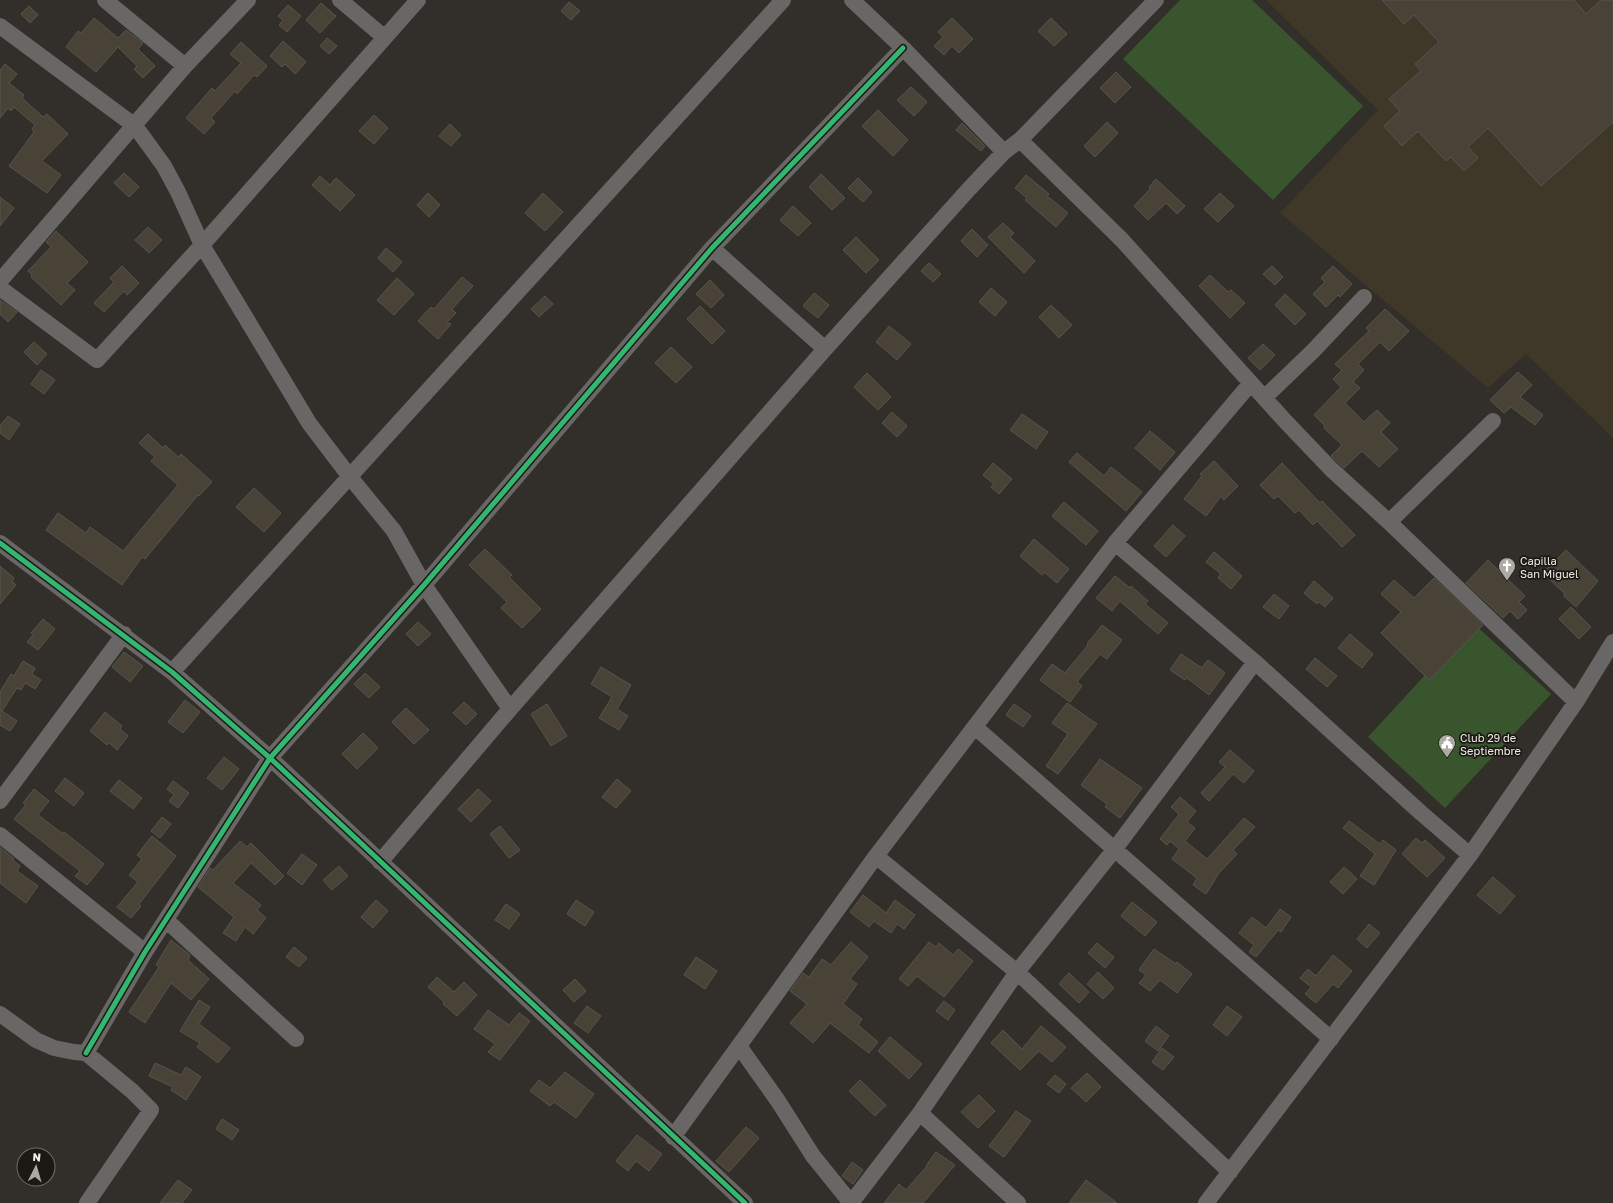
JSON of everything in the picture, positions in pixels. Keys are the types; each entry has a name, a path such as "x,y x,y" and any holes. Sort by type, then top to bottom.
{"street":[{"path":"104,0 184,66"},
{"path":"0,281 135,126 184,66 248,0"},
{"path":"340,0 384,37"},
{"path":"0,288 97,360 202,245 418,0"},
{"path":"172,672 783,0"},
{"path":"852,0 903,48 1004,152"},
{"path":"380,862 510,709 825,349 963,195 1004,152 1020,140 1156,0"},
{"path":"0,26 135,126 164,166 178,192 202,245 309,423 394,531 424,585 510,709"},
{"path":"86,1053 146,952 270,758 424,585 712,248 903,48"},
{"path":"1020,140 1122,240 1264,398 1331,469 1389,522 1576,702"},
{"path":"712,248 825,349"},
{"path":"1264,398 1313,352 1364,297"},
{"path":"674,1137 876,856 1115,543 1251,383"},
{"path":"1389,522 1493,421"},
{"path":"1115,543 1256,662 1420,812 1470,855"},
{"path":"2,547 124,634 172,672 270,758 745,1203"},
{"path":"0,801 124,634"},
{"path":"1206,1203 1470,855 1576,702 1613,642"},
{"path":"739,1046 813,1156 851,1203 920,1113 1017,972 1114,850 1256,662"},
{"path":"975,727 1331,1039"},
{"path":"0,835 146,952"},
{"path":"876,856 1017,972 1230,1172"},
{"path":"166,920 296,1039"},
{"path":"0,1014 36,1040 54,1048 86,1053 132,1091 151,1110 87,1203"},
{"path":"920,1113 1018,1203"}],"shaded area":[{"path":"1266,0 1613,0 1613,438 1526,354 1488,388 1280,213 1378,110"}],"green space":[{"path":"1180,0 1252,0 1363,106 1273,200 1123,59"},
{"path":"1473,623 1551,694 1445,808 1368,737"}],"building":[{"path":"1382,0 1574,0 1586,14 1601,0 1613,0 1613,122 1541,186 1488,128 1468,147 1478,158 1464,171 1451,157 1446,161 1418,131 1402,146 1384,126 1400,111 1389,99 1421,71 1415,64 1439,42 1414,15 1404,24"},
{"path":"569,2 580,11 571,20 561,11"},
{"path":"321,3 336,16 320,33 306,20"},
{"path":"288,5 301,16 287,32 279,25 283,20 278,16"},
{"path":"29,6 38,15 30,23 21,14"},
{"path":"94,18 118,38 126,30 143,43 138,49 155,66 143,78 134,69 137,66 118,47 96,72 66,47 78,31 81,33"},
{"path":"952,18 973,39 959,53 952,46 944,55 934,46 943,37 938,32"},
{"path":"1051,18 1067,34 1054,46 1038,31"},
{"path":"327,38 337,46 329,54 320,46"},
{"path":"283,41 306,62 295,74 285,64 282,67 270,56"},
{"path":"241,42 267,66 257,77 254,75 237,94 235,91 211,118 215,122 204,134 186,118 212,88 215,91 241,63 230,54"},
{"path":"5,64 17,74 9,83 24,95 22,98 43,117 47,114 68,134 42,161 61,175 47,193 9,166 34,132 32,129 35,125 14,107 11,111 8,108 0,118 0,70"},
{"path":"1116,72 1131,87 1115,103 1100,88"},
{"path":"911,87 927,102 914,116 897,100"},
{"path":"878,110 908,140 893,156 862,126"},
{"path":"374,115 388,128 374,144 359,131"},
{"path":"1107,122 1118,133 1095,157 1084,146"},
{"path":"962,123 985,146 981,151 956,130"},
{"path":"450,124 461,135 451,146 439,136"},
{"path":"124,173 139,187 129,197 114,183"},
{"path":"821,174 845,198 832,210 809,187"},
{"path":"1026,175 1049,194 1047,196 1068,213 1056,227 1025,200 1027,198 1015,188"},
{"path":"320,176 330,185 336,178 355,195 340,211 312,185"},
{"path":"858,178 872,192 863,202 848,188"},
{"path":"1156,179 1185,206 1177,214 1166,203 1148,220 1134,206 1151,188 1149,187"},
{"path":"428,193 440,205 429,217 417,205"},
{"path":"543,193 563,212 545,231 525,213"},
{"path":"1220,193 1234,206 1218,222 1204,209"},
{"path":"0,197 14,208 0,226"},
{"path":"793,206 811,223 798,236 780,220"},
{"path":"1003,223 1014,233 1010,237 1035,261 1024,273 988,237"},
{"path":"148,227 162,240 149,253 135,240"},
{"path":"972,229 988,245 977,257 961,241"},
{"path":"56,231 88,262 67,283 75,290 61,305 31,277 32,275 28,271 51,247 46,242"},
{"path":"856,237 879,260 866,273 843,250"},
{"path":"386,248 402,262 393,272 378,258"},
{"path":"929,263 941,274 933,282 921,271"},
{"path":"122,266 139,283 127,295 124,291 104,312 94,303 114,282 110,278"},
{"path":"1272,266 1283,277 1275,285 1263,274"},
{"path":"1333,266 1352,284 1340,297 1338,295 1326,307 1313,294 1325,282 1321,278"},
{"path":"1210,275 1228,292 1231,290 1245,303 1230,318 1199,286"},
{"path":"462,277 473,286 452,309 456,313 447,322 451,324 438,339 418,321 431,307 434,309"},
{"path":"397,278 414,294 394,315 377,300"},
{"path":"710,280 724,295 711,308 696,294"},
{"path":"991,288 1007,302 995,316 979,302"},
{"path":"814,293 829,305 818,318 803,306"},
{"path":"1285,294 1306,314 1295,325 1275,305"},
{"path":"545,296 553,304 539,317 531,309"},
{"path":"0,300 17,312 8,322 0,314"},
{"path":"1051,305 1072,325 1059,338 1039,317"},
{"path":"700,306 725,331 712,344 687,319"},
{"path":"1385,309 1409,331 1389,351 1380,342 1358,364 1364,370 1353,382 1360,388 1345,403 1364,422 1377,410 1390,423 1381,432 1398,449 1379,467 1362,451 1344,468 1331,456 1342,445 1324,428 1325,426 1314,415 1341,387 1333,379 1342,370 1335,364 1369,331 1366,328"},
{"path":"889,326 911,344 897,360 876,342"},
{"path":"34,342 47,354 37,365 24,352"},
{"path":"1263,344 1275,355 1260,370 1248,358"},
{"path":"671,347 692,367 676,383 655,363"},
{"path":"41,370 55,380 44,394 31,384"},
{"path":"1518,372 1532,385 1520,397 1543,415 1535,425 1511,407 1504,413 1490,400"},
{"path":"867,373 891,397 878,410 854,387"},
{"path":"892,412 907,426 897,437 882,423"},
{"path":"1022,414 1048,432 1036,449 1010,430"},
{"path":"8,416 20,424 9,440 0,433 0,426"},
{"path":"1150,431 1175,452 1160,470 1135,448"},
{"path":"148,434 163,448 165,445 178,457 181,454 212,482 199,496 198,495 145,559 142,557 122,585 46,530 58,513 86,533 90,527 123,551 178,485 151,461 155,457 139,443"},
{"path":"1077,453 1104,476 1111,467 1142,492 1126,511 1069,462"},
{"path":"1214,461 1238,486 1224,500 1221,496 1206,516 1184,499 1202,476 1200,474"},
{"path":"993,463 1012,479 999,494 991,487 994,484 983,475"},
{"path":"1282,463 1320,503 1322,501 1355,535 1342,547 1317,521 1313,525 1299,510 1295,513 1278,496 1274,499 1260,485"},
{"path":"254,488 281,513 264,532 236,507"},
{"path":"1064,502 1098,531 1086,545 1052,516"},
{"path":"1173,525 1185,536 1166,557 1154,546"},
{"path":"1034,539 1069,569 1057,583 1044,572 1042,575 1020,556"},
{"path":"485,549 512,575 509,577 541,609 522,628 501,608 507,602 469,565"},
{"path":"1566,550 1598,581 1576,607 1543,573"},
{"path":"1214,552 1242,576 1231,589 1218,578 1221,574 1206,562"},
{"path":"1488,560 1525,596 1519,602 1527,610 1518,619 1510,611 1503,618 1466,583"},
{"path":"0,566 14,578 12,581 16,585 0,604"},
{"path":"1115,576 1130,588 1131,586 1148,601 1145,604 1168,623 1158,634 1120,601 1112,611 1096,598"},
{"path":"1434,578 1483,625 1429,680 1381,633 1401,612 1381,594 1394,580 1414,598"},
{"path":"1314,581 1333,598 1325,607 1319,602 1317,604 1304,593"},
{"path":"1274,594 1289,606 1279,619 1263,607"},
{"path":"1571,607 1591,627 1579,639 1559,619"},
{"path":"43,619 55,629 38,650 27,642 33,635 31,633"},
{"path":"418,622 431,634 418,646 406,634"},
{"path":"1102,625 1122,640 1107,659 1100,654 1077,682 1082,686 1070,702 1040,680 1052,664 1065,673"},
{"path":"1350,634 1373,654 1362,668 1338,648"},
{"path":"124,652 143,666 130,682 112,667"},
{"path":"1181,654 1202,668 1208,660 1225,673 1209,695 1187,678 1185,680 1170,670"},
{"path":"1315,658 1337,676 1327,687 1306,669"},
{"path":"23,661 35,668 32,674 41,680 35,689 25,683 21,690 17,688 2,711 17,721 10,731 0,725 0,692 11,674 14,676"},
{"path":"601,667 631,685 617,709 628,716 619,730 599,718 612,697 591,684"},
{"path":"365,673 380,687 369,698 354,684"},
{"path":"185,700 200,712 183,733 168,722"},
{"path":"464,702 477,714 466,725 453,713"},
{"path":"1067,703 1097,724 1058,774 1046,766 1068,734 1052,723"},
{"path":"547,704 567,736 551,746 531,714"},
{"path":"1014,704 1031,716 1023,727 1006,715"},
{"path":"406,708 429,730 414,744 392,722"},
{"path":"105,712 122,726 120,729 128,736 117,750 109,743 107,745 90,731"},
{"path":"363,733 378,748 357,769 342,754"},
{"path":"1230,750 1254,771 1244,783 1233,774 1209,801 1201,793 1225,767 1219,762"},
{"path":"224,757 239,769 222,790 207,778"},
{"path":"1100,759 1142,788 1120,818 1105,807 1107,804 1081,785"},
{"path":"65,778 84,793 74,806 55,791"},
{"path":"617,779 631,791 616,808 602,797"},
{"path":"119,780 142,798 133,809 110,791"},
{"path":"173,781 189,793 178,808 169,801 174,795 167,789"},
{"path":"34,789 49,801 38,815 63,834 64,832 104,864 87,885 75,876 80,871 14,819 26,805 23,803"},
{"path":"478,789 491,801 471,822 458,809"},
{"path":"1180,797 1196,811 1187,822 1195,828 1185,841 1207,859 1244,818 1255,827 1233,850 1237,854 1219,873 1206,894 1193,885 1197,878 1172,859 1179,849 1170,841 1167,845 1160,839 1179,814 1171,807"},
{"path":"162,817 171,824 160,838 151,831"},
{"path":"1349,821 1380,844 1383,840 1396,850 1374,885 1360,876 1375,854 1343,828"},
{"path":"500,826 520,850 509,858 490,834"},
{"path":"152,836 176,856 139,904 141,906 131,918 117,907 138,882 129,875 142,859 137,855"},
{"path":"1416,838 1422,843 1425,840 1445,858 1427,877 1402,854"},
{"path":"240,841 247,847 251,843 284,876 275,885 251,863 233,883 261,905 257,910 266,918 253,934 245,927 236,941 223,933 234,917 198,887 210,868 213,870"},
{"path":"0,847 20,866 17,871 38,886 26,903 0,883"},
{"path":"302,854 317,865 302,885 287,873"},
{"path":"339,866 348,876 332,890 323,880"},
{"path":"1344,867 1357,879 1343,894 1330,882"},
{"path":"1493,877 1515,896 1500,914 1477,895"},
{"path":"863,895 886,913 895,900 915,915 904,929 897,924 891,933 874,921 869,927 850,912"},
{"path":"376,900 388,911 373,928 361,917"},
{"path":"576,900 594,912 585,926 567,914"},
{"path":"1132,902 1157,922 1145,936 1121,916"},
{"path":"506,904 520,914 509,929 495,920"},
{"path":"1280,909 1291,917 1281,932 1278,930 1256,957 1249,952 1254,945 1239,933 1252,917 1266,928"},
{"path":"1369,924 1380,933 1367,948 1357,939"},
{"path":"171,940 190,955 188,960 209,979 191,1000 171,983 145,1023 129,1012 159,967 156,965"},
{"path":"851,942 868,957 850,979 857,984 843,1004 862,1019 858,1025 878,1042 869,1053 830,1023 813,1043 790,1023 807,1004 790,991 803,973 809,977 822,959 831,965"},
{"path":"929,942 936,947 939,943 953,955 958,949 973,961 944,997 917,976 908,986 899,979"},
{"path":"1097,943 1114,957 1105,968 1088,953"},
{"path":"294,947 307,958 299,967 286,957"},
{"path":"1154,949 1176,964 1177,962 1192,974 1177,993 1160,980 1150,991 1139,983 1146,975 1139,970"},
{"path":"1333,955 1352,971 1338,988 1333,984 1316,1003 1305,994 1311,987 1300,978 1308,969 1316,976"},
{"path":"696,957 717,971 705,989 684,975"},
{"path":"1098,972 1114,988 1103,999 1087,984"},
{"path":"1069,973 1089,992 1079,1003 1059,984"},
{"path":"437,977 454,992 464,982 477,995 457,1016 443,1004 444,1002 428,987"},
{"path":"575,979 586,991 574,1002 563,990"},
{"path":"199,1000 210,1007 199,1024 230,1048 218,1063 197,1047 200,1043 180,1031"},
{"path":"944,1001 955,1010 948,1020 936,1011"},
{"path":"587,1006 601,1016 588,1033 574,1023"},
{"path":"1227,1006 1242,1017 1227,1036 1213,1025"},
{"path":"488,1010 509,1025 519,1013 530,1021 500,1060 488,1052 495,1044 474,1029"},
{"path":"1041,1026 1066,1047 1052,1062 1039,1051 1020,1070 991,1043 1003,1030 1022,1049"},
{"path":"1156,1026 1169,1036 1158,1051 1145,1041"},
{"path":"890,1037 922,1064 909,1079 878,1051"},
{"path":"1162,1048 1174,1057 1163,1070 1152,1062"},
{"path":"155,1063 181,1075 186,1067 201,1077 186,1100 171,1090 173,1087 149,1076"},
{"path":"565,1072 594,1094 576,1118 554,1102 550,1106 530,1091 539,1080 550,1088"},
{"path":"1087,1073 1101,1087 1086,1102 1071,1088"},
{"path":"1055,1075 1066,1084 1059,1093 1047,1084"},
{"path":"860,1080 886,1105 875,1116 849,1091"},
{"path":"979,1095 995,1111 978,1128 961,1112"},
{"path":"1016,1111 1031,1121 1004,1157 989,1146"},
{"path":"222,1119 239,1130 232,1140 216,1129"},
{"path":"746,1127 759,1138 729,1172 716,1161"},
{"path":"637,1135 662,1154 649,1171 636,1161 628,1171 616,1161"},
{"path":"936,1152 955,1165 923,1203 884,1203 899,1184 906,1190 927,1166"},
{"path":"852,1162 863,1170 853,1184 842,1176"},
{"path":"178,1180 192,1190 182,1203 160,1203"},
{"path":"1086,1180 1117,1203 1069,1203"}],"cycle path":[{"path":"86,1053 145,952 270,758 424,585 712,248 903,48"},
{"path":"0,543 172,672 270,758 745,1203"}],"place":[{"name":"Capilla San Miguel","path":"1507,581"},
{"name":"Club 29 de Septiembre","path":"1447,758"}]}
